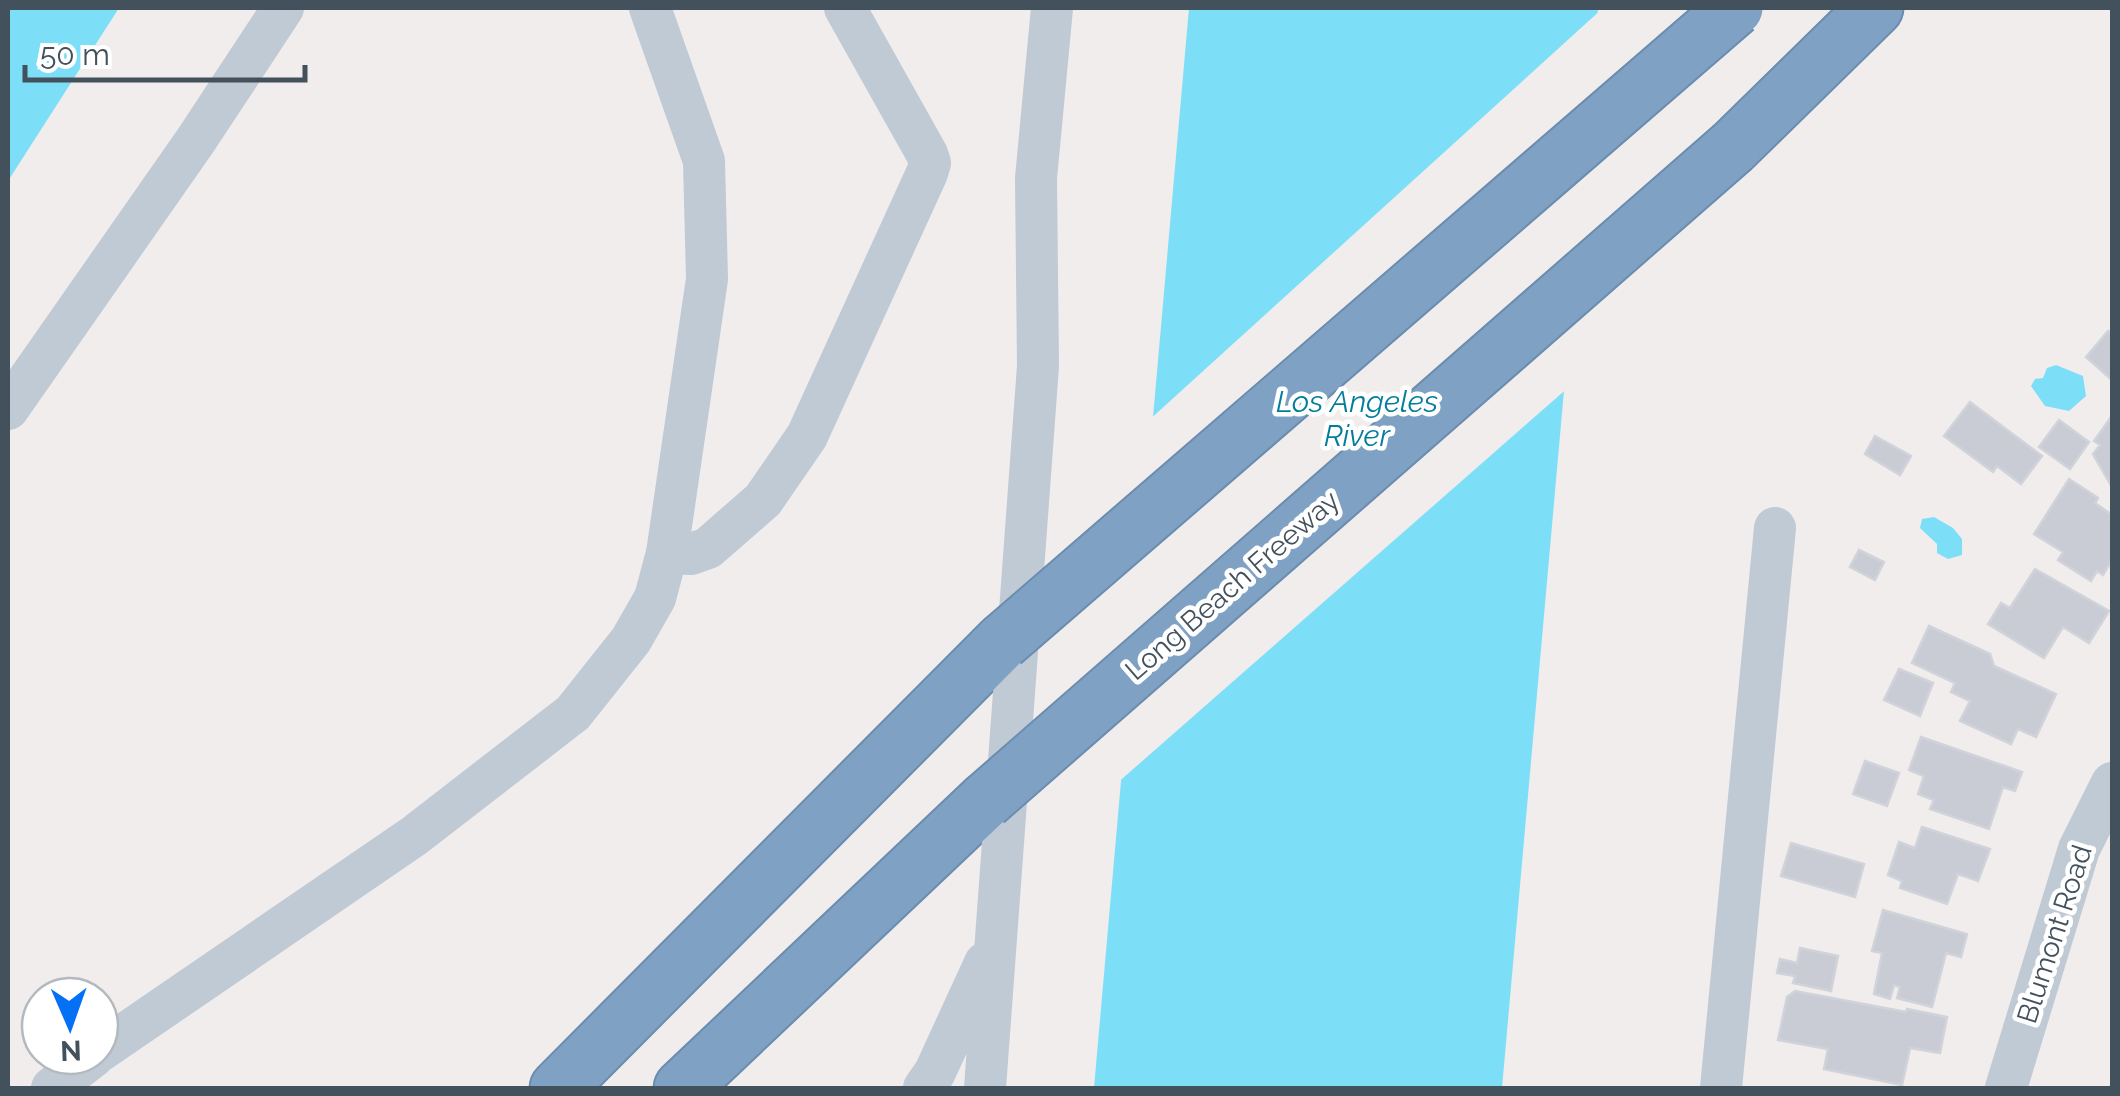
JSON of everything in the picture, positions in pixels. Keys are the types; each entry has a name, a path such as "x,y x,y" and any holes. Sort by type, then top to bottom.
{"highway":[{"path":"558,1088 1002,642 1735,8"},
{"name":"Long Beach Freeway","path":"682,1088 985,800 1733,147 1876,8"}],"street":[{"path":"8,409 284,8"},
{"path":"120,1038 414,836 573,713 631,640 655,598 667,553 707,279 704,160 650,8"},
{"path":"667,553 690,554 708,548 763,500 807,436 927,173 927,154 845,8"},
{"path":"985,1088 1038,366 1036,178 1052,8"},
{"path":"1720,1088 1775,528"},
{"name":"Blumont Road","path":"2006,1088 2079,850 2112,783"},
{"path":"924,1088 936,1072 998,936"}],"water":[{"path":"8,8 119,8 8,181"},
{"name":"Los Angeles River","path":"1189,8 1598,8 1502,1088 1094,1088"},
{"path":"2056,365 2083,376 2086,396 2069,411 2045,406 2031,386 2035,379 2043,378 2047,368"},
{"path":"1934,517 1953,528 1962,539 1962,555 1948,559 1937,553 1937,544 1920,528 1922,519"}],"pier":[{"path":"1603,8 1570,386 1115,785 1147,422"}],"building":[{"path":"2108,331 2112,335 2112,380 2086,357"},
{"path":"1970,402 2042,456 2021,484 1997,466 1993,472 1944,436"},
{"path":"2112,416 2112,487 2093,454 2100,445 2094,441"},
{"path":"2059,420 2089,442 2070,469 2039,447"},
{"path":"1875,436 1911,456 1900,475 1865,454"},
{"path":"2069,479 2098,498 2095,503 2112,515 2112,560 2103,575 2097,571 2091,581 2058,560 2063,552 2034,534"},
{"path":"1859,550 1884,562 1875,580 1850,567"},
{"path":"2035,569 2109,611 2089,643 2063,627 2044,658 1988,624 2001,603 2010,608"},
{"path":"1929,626 1990,654 1994,666 2056,694 2036,737 2018,729 2011,744 1960,721 1970,701 1951,692 1955,683 1912,663"},
{"path":"1899,669 1933,683 1920,716 1884,700"},
{"path":"1921,737 2022,772 2015,791 2003,787 1989,829 1930,809 1934,800 1918,794 1924,776 1909,770"},
{"path":"1865,761 1899,773 1887,806 1853,794"},
{"path":"1922,827 1990,849 1978,881 1958,874 1947,904 1900,888 1902,881 1888,875 1899,842 1915,848"},
{"path":"1791,843 1864,864 1855,897 1781,876"},
{"path":"1883,910 1967,934 1961,957 1946,953 1932,1007 1897,998 1900,987 1894,985 1890,999 1874,994 1882,953 1872,951"},
{"path":"1800,948 1838,956 1831,991 1793,983 1795,976 1777,973 1780,959 1797,963"},
{"path":"1795,991 1947,1017 1940,1053 1910,1048 1902,1085 1824,1069 1828,1049 1778,1040 1787,997"}]}
